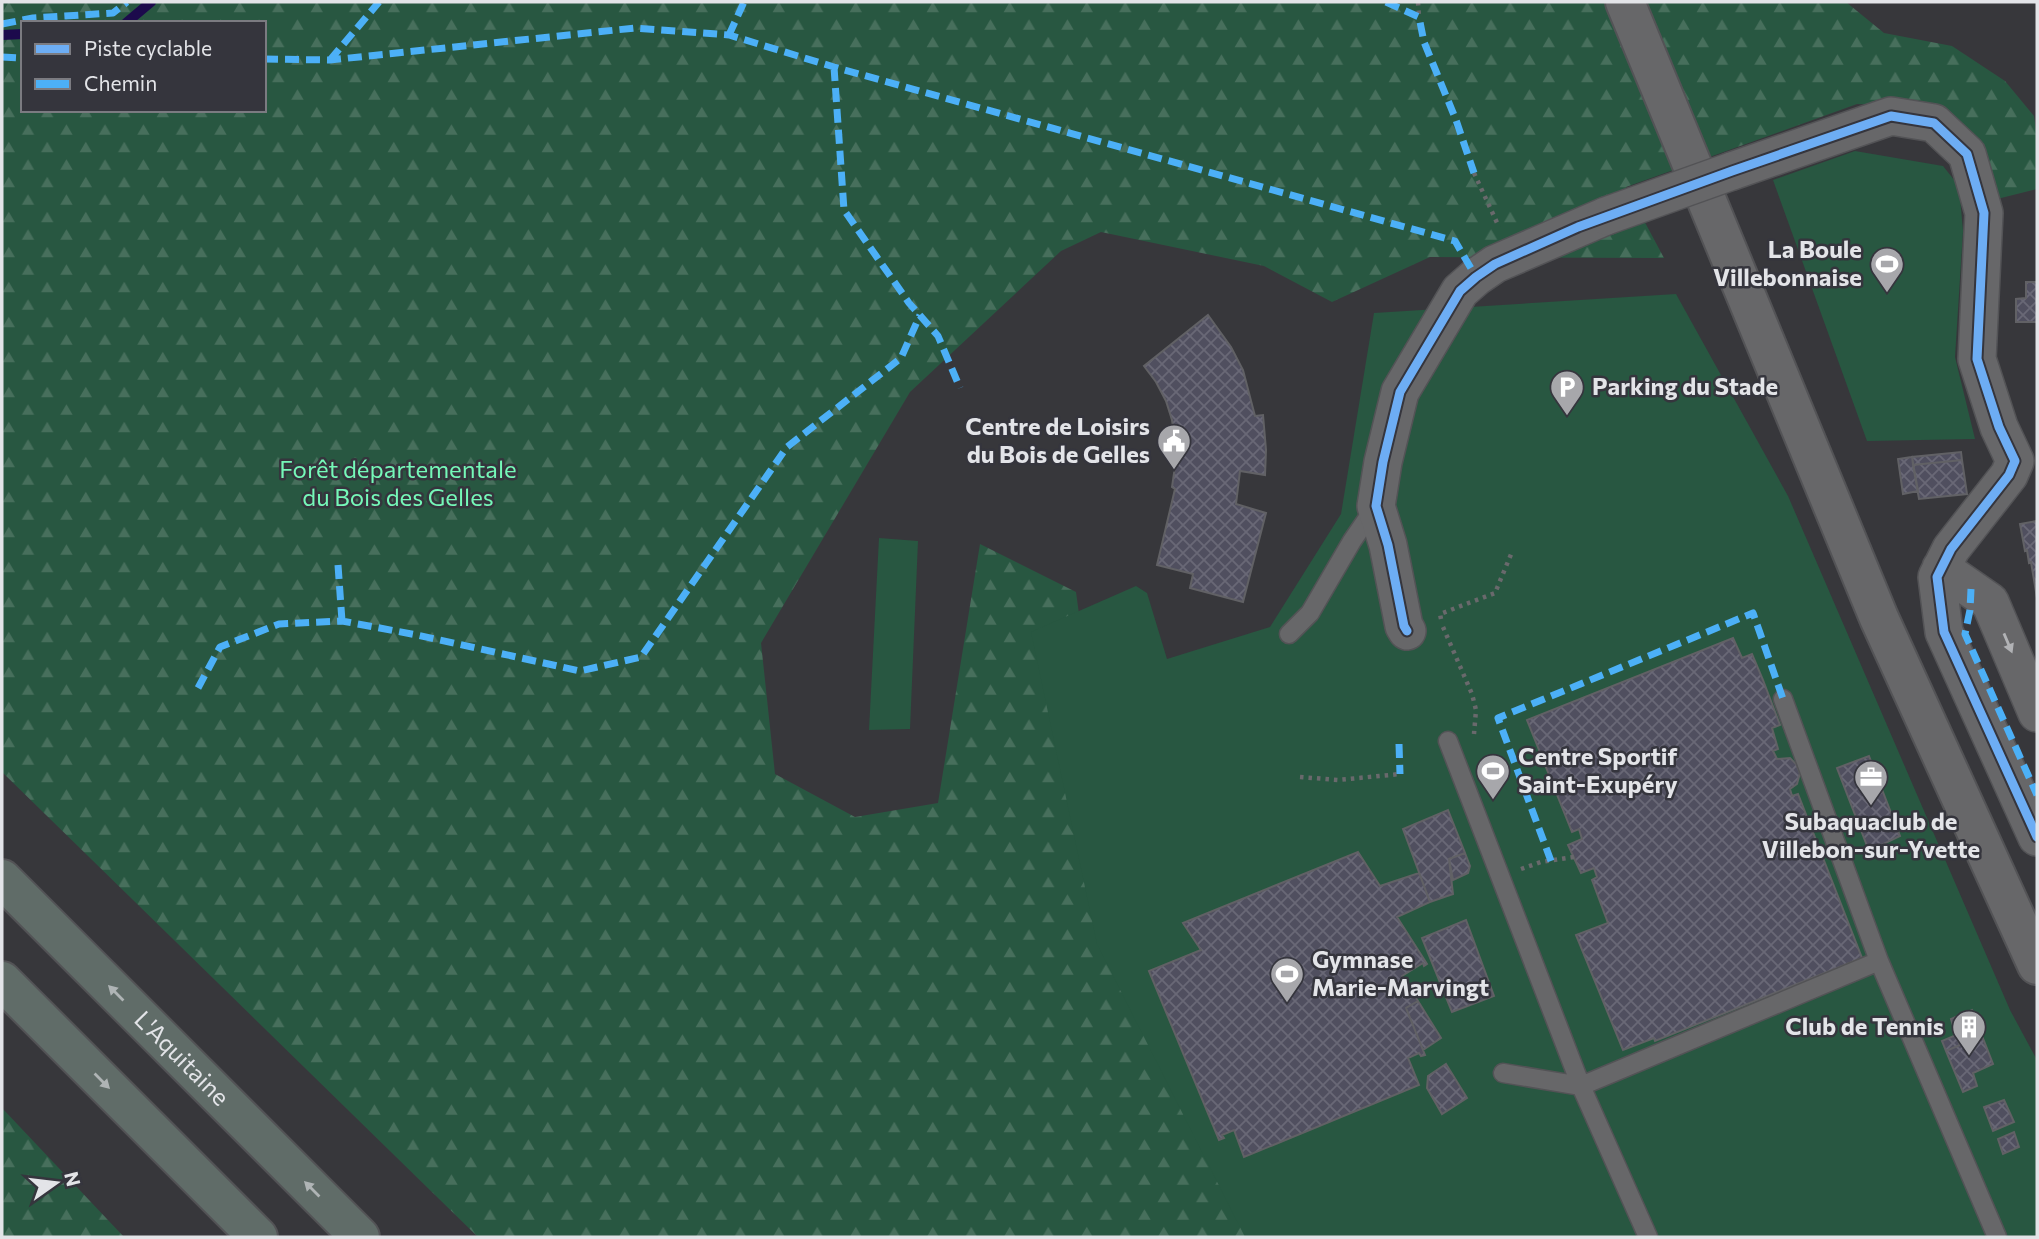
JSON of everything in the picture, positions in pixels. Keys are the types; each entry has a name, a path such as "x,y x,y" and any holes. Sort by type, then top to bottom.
{"highway":[{"name":"L'Aquitaine","path":"2,879 360,1237"},
{"path":"2,981 258,1237"}],"main road":[{"path":"1625,2 1879,618 2037,965"}],"street":[{"path":"1407,631 1388,545 1376,506 1382,462 1400,392 1460,291 1476,276 1513,256 1606,216 1732,171 1891,116 1934,123 1967,154 1984,213 1977,359 1999,427 2026,464 2009,475 1951,549 1937,576 1944,632 2037,837"},
{"path":"1941,568 1990,602 2037,713"}],"lane":[{"path":"1289,634 1310,613 1376,506"},
{"path":"1783,699 1879,961 1997,1237"},
{"path":"1448,741 1580,1086 1648,1237"},
{"path":"1503,1073 1580,1086 1879,961"}],"path":[{"path":"1418,2 1419,17"},
{"path":"1474,173 1513,256"},
{"path":"1474,739 1476,710 1440,614 1494,593 1512,552"},
{"path":"1300,777 1338,780 1400,774"},
{"path":"1541,862 1574,857"}],"green space":[{"name":"Forêt départementale du Bois des Gelles","path":"2,2 1846,2 1884,33 1952,46 2005,81 2034,116 2037,137 2037,189 1993,200 1923,107 1857,104 1626,187 1664,258 1430,257 1332,302 1264,266 1101,232 1061,251 910,392 761,643 775,774 855,817 938,803 980,544 1076,592 1118,903 1265,1237 478,1237 2,772"},
{"name":"La Boule Villebonnaise","path":"1855,151 1943,166 1959,186 1963,231 1955,357 1975,439 1867,441 1773,180"},
{"name":"Centre Sportif Saint-Exupéry","path":"1676,294 1788,496 2010,1010 2037,1060 2037,1237 1245,1237 1097,944 1031,632 1136,586 1147,593 1167,659 1270,627 1341,514 1374,313"},
{"path":"879,538 918,541 910,729 869,730"},
{"path":"2,1108 124,1237 2,1237"}],"building":[{"path":"2026,282 2037,282 2037,322 2016,322 2016,299 2026,298"},
{"path":"1208,315 1231,347 1243,370 1255,416 1263,415 1265,475 1240,471 1236,504 1266,513 1243,602 1190,588 1193,574 1157,565 1175,489 1172,487 1177,453 1166,401 1144,366"},
{"path":"1961,452 1962,460 1913,465 1912,457"},
{"path":"1912,457 1918,491 1903,494 1898,459"},
{"path":"1962,460 1967,494 1919,499 1913,465"},
{"path":"2037,521 2037,598 2031,562 2029,563 2027,550 2025,551 2020,524"},
{"name":"Centre Sportif Saint-Exupéry","path":"1733,638 1742,658 1752,654 1763,680 1780,725 1772,728 1778,749 1773,751 1777,759 1790,758 1800,773 1797,784 1790,789 1792,796 1798,794 1862,958 1655,1041 1654,1038 1623,1050 1576,935 1608,923 1592,880 1597,877 1594,868 1581,873 1568,845 1582,839 1579,829 1572,832 1527,720"},
{"path":"1869,756 1900,836 1869,851 1837,768"},
{"path":"1448,810 1465,853 1449,859 1453,894 1430,902 1403,829"},
{"name":"Gymnase Marie-Marvingt","path":"1358,852 1380,886 1419,873 1430,902 1397,917 1427,964 1424,966 1423,963 1402,976 1418,1001 1406,1008 1425,1055 1421,1056 1419,1053 1408,1058 1419,1085 1244,1157 1234,1130 1222,1135 1224,1138 1219,1140 1149,971 1201,950 1183,923"},
{"path":"1465,853 1470,866 1468,873 1453,880 1449,859"},
{"path":"1466,920 1494,996 1452,1012 1422,938"},
{"path":"1418,1001 1441,1038 1423,1050 1406,1008"},
{"path":"1972,1010 1977,1023 1955,1032 1951,1019"},
{"name":"Club de Tennis","path":"1977,1023 1993,1064 1973,1073 1977,1086 1963,1092 1946,1051 1960,1045 1955,1032"},
{"path":"1956,1035 1960,1045 1946,1051 1942,1041"},
{"path":"1446,1064 1467,1098 1442,1114 1427,1088 1428,1076"},
{"path":"2004,1100 2014,1122 1993,1131 1984,1107"},
{"path":"2014,1132 2019,1147 2003,1154 1998,1139"}],"waterway":[{"path":"128,21 151,2"},
{"path":"2,35 21,34"}],"marked path":[{"path":"2,24 33,18 113,13 127,2"},
{"path":"330,60 379,2"},
{"path":"729,35 744,2"},
{"path":"1386,2 1419,17 1424,42 1474,173"},
{"path":"266,59 330,60 635,28 729,35 834,67 1455,241 1476,277"},
{"path":"2,57 21,58"},
{"path":"834,67 844,210 909,303 938,336 960,388"},
{"path":"198,688 220,647 279,624 342,621 580,671 641,657 787,447 901,358 920,315"},
{"path":"338,565 342,621"},
{"path":"1971,589 1965,634 2037,795"},
{"path":"1551,861 1498,718 1753,613 1783,699"},
{"path":"1399,744 1400,774"}],"cycle path":[{"path":"1407,631 1388,545 1376,506 1383,462 1400,392 1460,291 1495,264 1578,227 1732,171 1891,116 1934,123 1967,154 1984,213 1977,359 1999,427 2015,461 2009,475 1951,549 1937,577 1944,632 2037,837"}],"place":[{"name":"La Boule Villebonnaise","path":"1887,294"},
{"name":"Parking du Stade","path":"1567,417"},
{"name":"Centre de Loisirs du Bois de Gelles","path":"1174,471"},
{"name":"Centre Sportif Saint-Exupéry","path":"1493,801"},
{"name":"Subaquaclub de Villebon-sur-Yvette","path":"1871,807"},
{"name":"Gymnase Marie-Marvingt","path":"1287,1004"},
{"name":"Club de Tennis","path":"1969,1057"}]}
